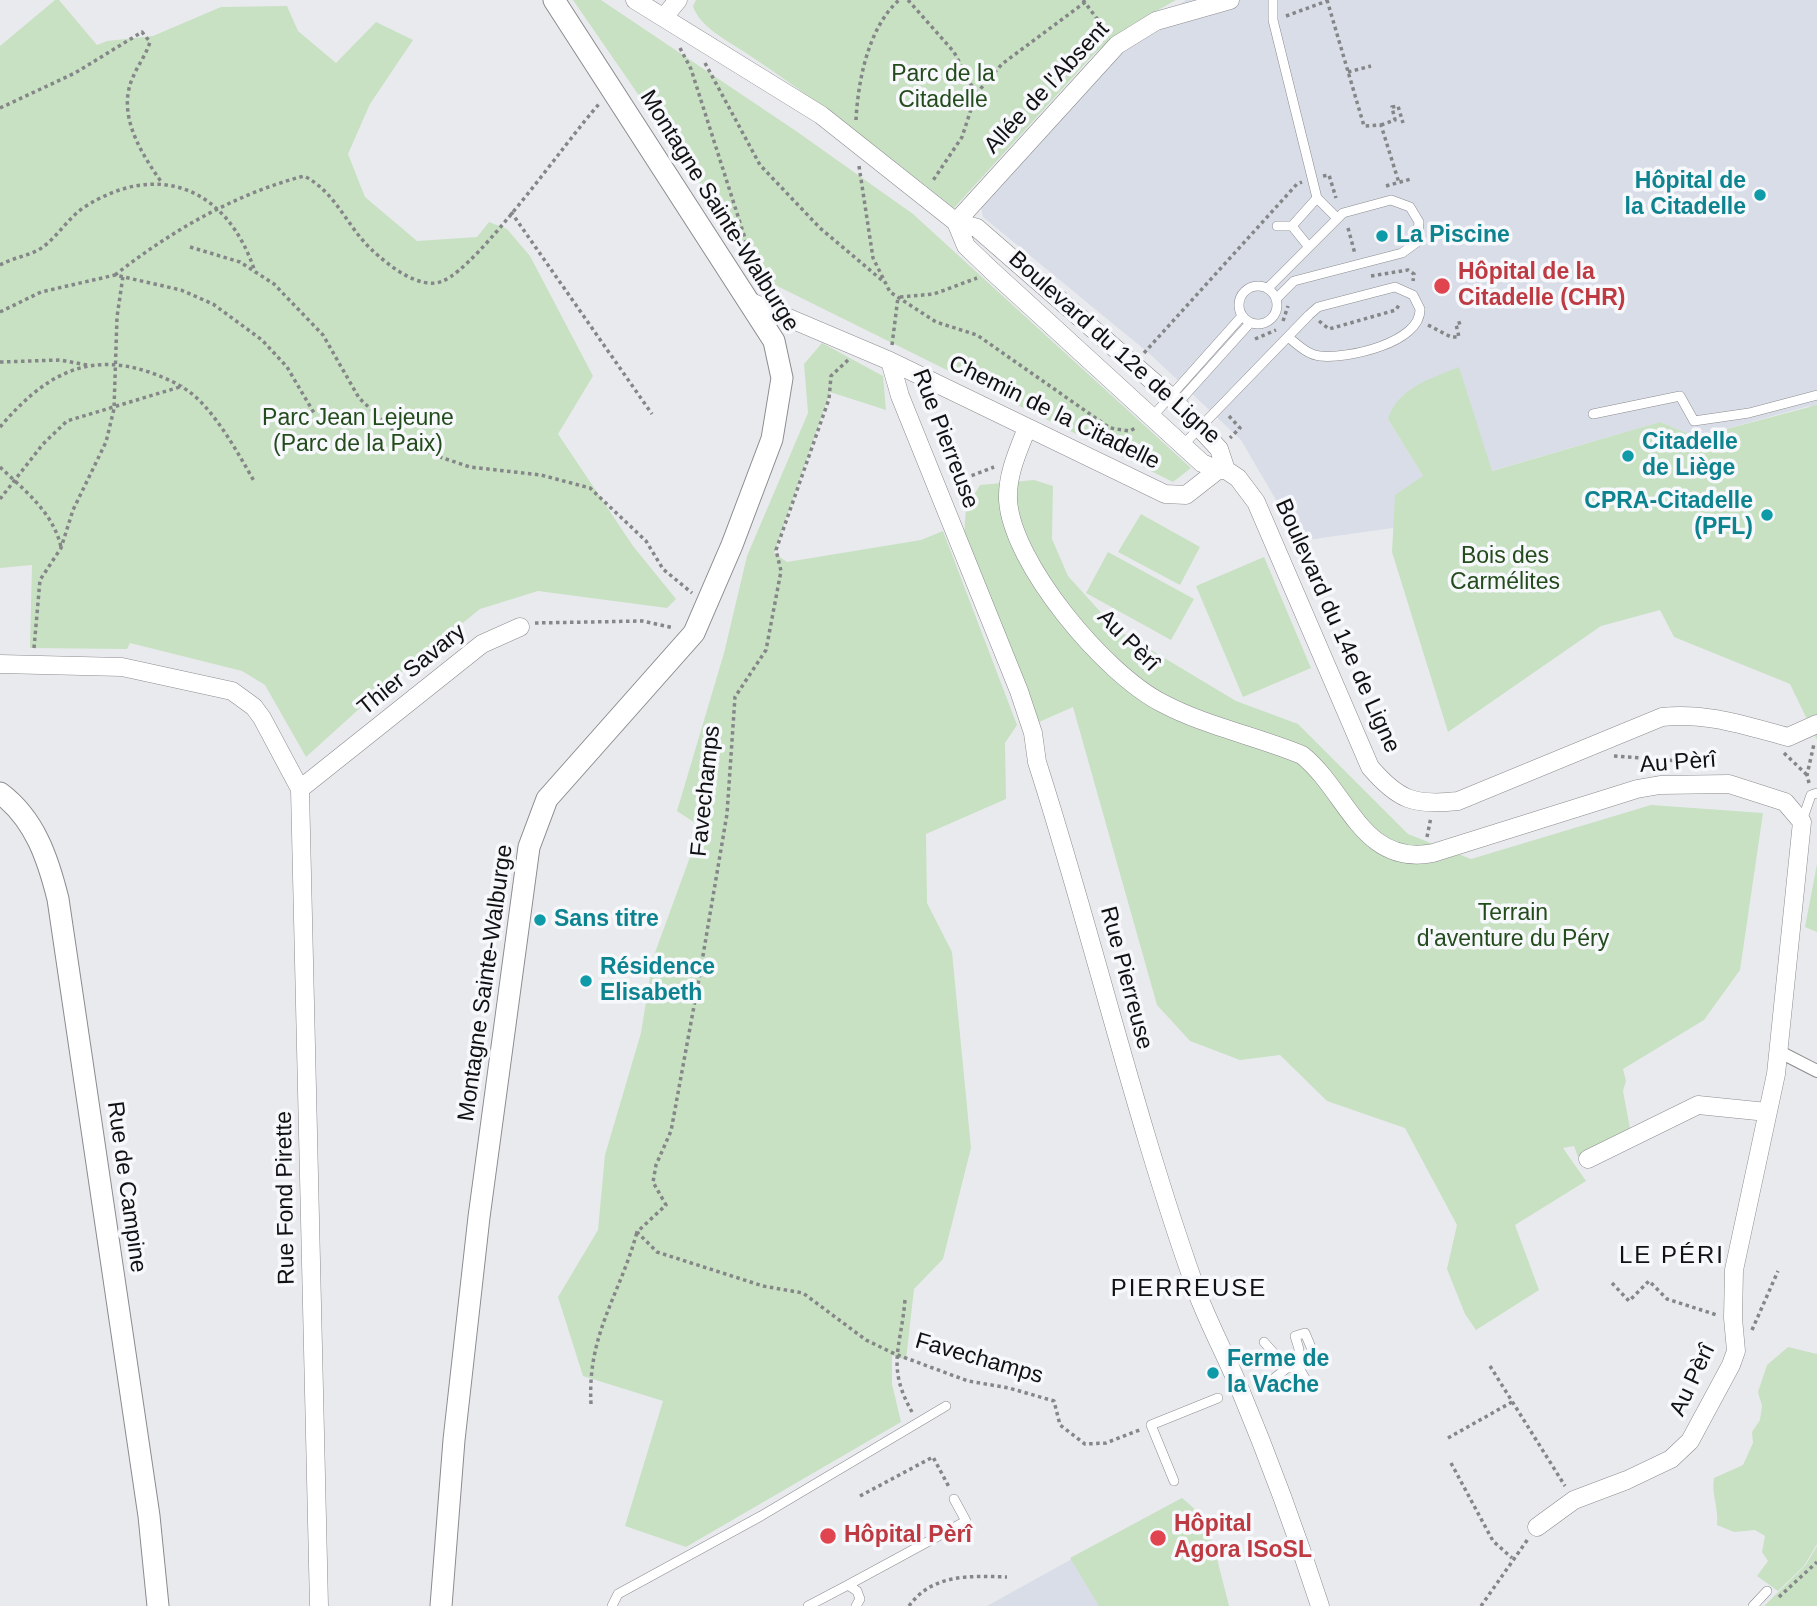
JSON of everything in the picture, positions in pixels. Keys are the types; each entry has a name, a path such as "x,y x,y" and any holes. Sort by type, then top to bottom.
{"street":[{"name":"Montagne Sainte-Walburge","path":"441,1606 454,1440 479,1217 529,847 547,799 694,633 772,439 782,378 774,341 751,302 554,0"},
{"name":"Boulevard du 12e de Ligne","path":"635,0 821,115 956,222 977,228 1174,401 1223,455 1222,470 1202,463 990,270 966,246 956,222"},
{"path":"663,18 678,0"},
{"name":"Allée de l'Absent","path":"956,222 1117,45 1156,21 1230,0"},
{"name":"Chemin de la Citadelle","path":"751,302 890,361 1166,494 1186,495 1222,470"},
{"name":"Rue Pierreuse","path":"890,361 900,397 1019,691 1033,733 1037,762 1091,937 1107,1009 1150,1152 1234,1391 1293,1520 1320,1606"},
{"name":"Au Pèrî","path":"1027,428 1013,464 1008,498 1017,540 1049,591 1118,673 1173,709 1302,755 1319,769 1371,838 1384,849 1413,855 1433,853 1637,789 1683,783 1729,784 1785,802 1802,822 1778,1051 1734,1270 1733,1318 1736,1351 1690,1441 1671,1459 1627,1480 1574,1500 1537,1527"},
{"name":"Boulevard du 14e de Ligne","path":"1222,470 1238,478 1256,502 1370,767 1395,795 1433,803 1458,801 1662,716 1687,714 1803,731"},
{"name":"Thier Savary","path":"300,789 482,644 520,627"},
{"path":"0,664 122,667 232,691 254,707 262,718 300,789"},
{"name":"Rue Fond Pirette","path":"300,789 319,1606"},
{"name":"Rue de Campine","path":"0,793 27,820 38,838 58,899 147,1504 158,1606"},
{"path":"1778,1051 1817,1071"},
{"path":"1588,1159 1698,1105 1767,1112"}],"lane":[{"path":"1273,0 1273,20 1317,198 1340,215"},
{"path":"1278,226 1292,226 1317,198"},
{"path":"1246,319 1265,324 1272,320 1276,313 1277,298 1294,281 1402,253 1417,242 1419,222 1410,207 1391,200 1340,215 1268,288"},
{"path":"1292,226 1308,246"},
{"path":"1246,319 1239,301 1243,293 1256,286 1268,288 1277,298"},
{"path":"1183,445 1288,337 1318,307 1395,287 1413,295 1420,309 1419,320 1401,339 1339,355 1319,356 1304,350 1288,337"},
{"path":"1152,417 1174,401 1246,319"},
{"path":"1593,414 1680,396 1694,421 1749,413 1817,395"},
{"path":"1802,822 1811,795 1817,793"},
{"path":"1309,1385 1299,1368 1299,1349 1295,1336 1305,1333 1313,1352"},
{"path":"1264,1342 1287,1368"},
{"path":"1272,1380 1287,1368 1299,1368"},
{"path":"1174,1481 1151,1425 1218,1398"},
{"path":"612,1606 618,1594 761,1516 946,1406"},
{"path":"808,1606 826,1602 848,1585 966,1521 954,1499"},
{"path":"848,1585 857,1591 860,1599 856,1606"},
{"path":"1753,1606 1767,1591"}],"path":[{"path":"899,0 876,33 861,79 855,143 873,258 890,292 936,322 977,335 1110,428 1130,431 1152,417"},
{"path":"908,0 954,52 976,94"},
{"path":"921,194 939,176 962,137 976,94 1002,64 1085,1 1117,45"},
{"path":"1273,20 1327,1 1364,127 1395,120 1392,107 1398,106 1403,122"},
{"path":"663,18 691,69 759,281"},
{"path":"0,108 75,74 142,32 150,43 133,77 128,108 131,126 143,155 162,183"},
{"path":"689,34 760,164 820,228 885,283"},
{"path":"1348,72 1371,66"},
{"path":"115,275 151,246 260,188 304,176 320,184 372,250 417,282 442,282 467,263 612,89"},
{"path":"1381,125 1399,183"},
{"path":"1141,356 1297,184 1329,174 1340,215 1359,265"},
{"path":"1374,189 1411,179"},
{"path":"0,265 39,249 81,210 118,189 162,183 199,195 220,210 237,228 255,272"},
{"path":"511,212 652,414"},
{"path":"190,247 222,254 274,284 323,335 359,398 393,430 430,454 470,467 541,475 590,488 646,541 663,569 707,606"},
{"path":"898,297 945,291 966,285 990,270"},
{"path":"0,312 41,292 115,275 181,290 239,321 262,340 287,367 314,412"},
{"path":"32,664 40,580 61,548 73,510 106,442 114,405 123,276"},
{"path":"890,361 898,297"},
{"path":"1250,345 1259,335 1275,330 1282,324 1292,299"},
{"path":"1419,320 1451,337 1459,337 1456,324 1462,322"},
{"name":"Favechamps","path":"849,359 831,376 829,399 776,550 781,571 765,650 735,697 727,814 671,1131 656,1164 653,1182 666,1205 637,1232 657,1252 763,1286 803,1293 866,1340 895,1354 968,1381 1009,1388 1054,1401 1060,1425 1085,1444 1106,1443 1151,1425"},
{"path":"0,362 60,360 88,365 115,363 183,386 200,401 232,441 254,481"},
{"path":"0,427 26,398 43,384 88,365"},
{"path":"0,499 43,444 67,421 114,405 172,392 183,386"},
{"path":"937,488 1005,463 1013,464"},
{"path":"0,467 49,516 57,528 61,548"},
{"path":"520,627 540,622 642,621 694,633"},
{"path":"1803,731 1816,745 1807,775 1783,755 1803,731"},
{"path":"1586,746 1609,755 1693,762 1721,771 1729,784"},
{"path":"1413,855 1429,834 1433,803"},
{"path":"591,1404 590,1379 600,1328 627,1266 637,1232"},
{"path":"1736,1351 1747,1342 1778,1271"},
{"path":"1612,1283 1629,1301 1649,1281 1667,1299 1696,1310 1733,1318"},
{"name":"Favechamps","path":"905,1300 902,1330 895,1354 897,1381 918,1422"},
{"path":"1490,1366 1574,1500"},
{"path":"1448,1438 1512,1402"},
{"path":"860,1496 933,1457 954,1499"},
{"path":"1451,1463 1493,1541 1512,1558"},
{"path":"1481,1606 1512,1558 1537,1527"},
{"path":"1770,1606 1817,1562"},
{"path":"909,1606 934,1584 964,1576 1007,1577"}],"shaded area":[{"name":"Hôpital de la Citadelle (CHR)","path":"1186,0 1817,0 1817,421 1809,406 1696,437 1660,422 1491,471 1459,368 1388,419 1450,520 1300,541 1241,440 1151,355 983,217 981,207 1120,49"},
{"name":"Hôpital Agora ISoSL","path":"1182,1498 1207,1520 1229,1606 987,1606"}],"green space":[{"name":"Parc Jean Lejeune (Parc de la Paix)","path":"55,0 59,0 97,45 107,41 153,36 221,7 287,6 298,31 336,63 376,22 413,40 370,104 348,154 365,197 417,241 477,237 489,222 507,229 530,256 593,376 558,434 633,546 676,599 667,608 538,591 480,609 380,690 306,757 265,685 242,671 130,643 127,649 30,648 32,565 0,568 0,46"},
{"path":"573,0 601,0 796,131 913,214 1191,468 1173,482 767,281"},
{"name":"Parc de la Citadelle","path":"696,0 1176,0 1131,25 1095,53 954,208 824,108 714,32 696,13 693,6"},
{"path":"822,343 883,376 886,410 830,392 774,553 787,562 921,540 943,531 1017,725 1005,743 1006,799 926,834 927,903 952,952 971,1148 943,1259 914,1289 906,1360 892,1355 892,1384 901,1422 686,1547 625,1526 663,1401 583,1376 558,1297 598,1230 605,1155 641,1033 653,958 701,827 677,811 724,653 747,556 808,413 804,364"},
{"name":"Bois des Carmélites","path":"1459,367 1492,471 1660,422 1696,437 1817,405 1817,740 1790,684 1674,637 1660,610 1601,626 1448,732 1392,552 1395,495 1423,476 1388,419 1393,408 1408,392 1427,380"},
{"name":"Terrain d'aventure du Péry","path":"1034,480 1053,486 1052,539 1068,576 1116,629 1236,701 1298,724 1408,834 1471,859 1651,805 1763,813 1740,970 1704,1020 1623,1069 1626,1081 1623,1091 1632,1139 1582,1157 1578,1157 1574,1146 1563,1148 1586,1181 1515,1225 1539,1290 1476,1330 1465,1314 1447,1269 1457,1225 1405,1128 1327,1101 1280,1055 1240,1060 1190,1041 1157,1005 1073,707 1039,722 964,536 966,508 980,485"},
{"path":"1141,514 1200,547 1180,585 1118,552"},
{"path":"1108,552 1194,599 1171,640 1086,593"},
{"path":"1264,557 1311,668 1243,697 1196,586"},
{"path":"1817,864 1817,932 1805,927"},
{"path":"1788,1347 1817,1354 1817,1544 1804,1566 1778,1591 1757,1576 1768,1561 1762,1552 1765,1536 1755,1530 1734,1532 1717,1525 1713,1484 1714,1478 1743,1465 1753,1443 1752,1432 1760,1420 1762,1406 1758,1392 1767,1365"},
{"name":"Hôpital Agora ISoSL","path":"1182,1498 1207,1520 1229,1606 1099,1606 1070,1558"},
{"path":"1817,1546 1817,1606 1764,1606 1805,1566"}],"place":[{"name":"Hôpital de la Citadelle","path":"1760,195"},
{"name":"La Piscine","path":"1382,236"},
{"name":"Hôpital de la Citadelle (CHR)","path":"1442,286"},
{"name":"Citadelle de Liège","path":"1628,456"},
{"name":"CPRA-Citadelle (PFL)","path":"1767,515"},
{"name":"Sans titre","path":"540,920"},
{"name":"Résidence Elisabeth","path":"586,981"},
{"name":"Ferme de la Vache","path":"1213,1373"},
{"name":"Hôpital Pèrî","path":"828,1536"},
{"name":"Hôpital Agora ISoSL","path":"1158,1538"}],"district":[{"name":"LE PÉRI","path":"1672,1256"},
{"name":"PIERREUSE","path":"1189,1289"}]}
